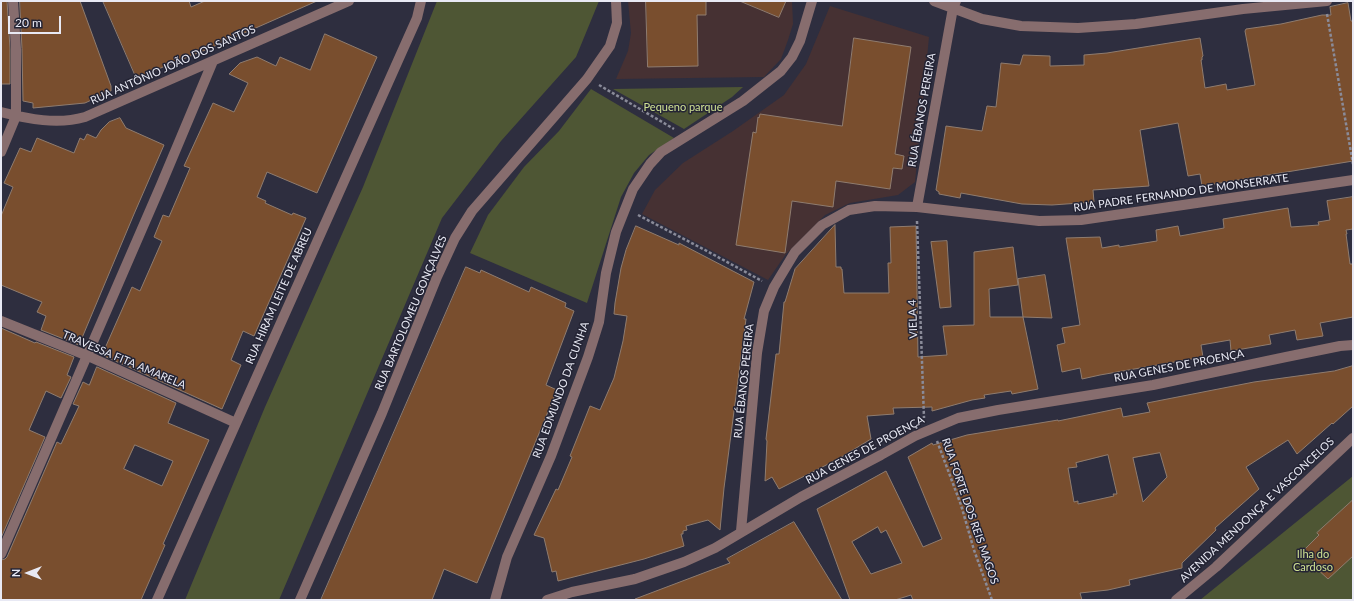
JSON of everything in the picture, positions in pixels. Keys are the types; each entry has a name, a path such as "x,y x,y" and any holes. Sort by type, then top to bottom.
{"street":[{"path":"1,152 16,116 16,57 13,1"},
{"name":"RUA ANTÔNIO JOÃO DOS SANTOS","path":"1,112 41,120 62,121 75,120 85,117 349,1"},
{"name":"RUA HIRAM LEITE DE ABREU","path":"157,600 416,18 421,1"},
{"name":"RUA BARTOLOMEU GONÇALVES","path":"300,600 382,413 437,277 456,238 472,211 587,79 610,46 617,23 616,1"},
{"name":"RUA EDMUNDO DA CUNHA","path":"495,600 507,557 551,456 588,357 599,322 606,273 616,232 633,189 650,164 661,152 743,101 781,71 792,57 800,41 812,1"},
{"path":"934,1 955,4 982,19 1021,26 1078,28 1136,24 1243,9 1326,1"},
{"name":"RUA ÉBANOS PEREIRA","path":"741,531 757,353 764,311 774,288 795,252 822,225 849,210 875,206 917,207 955,4"},
{"path":"1,554 88,356 213,61"},
{"name":"RUA PADRE FERNANDO DE MONSERRATE","path":"917,207 1040,221 1081,220 1353,180"},
{"name":"TRAVESSA FITA AMARELA","path":"1,321 88,356 236,423"},
{"name":"RUA GENES DE PROENÇA","path":"547,600 573,596 635,579 684,562 715,548 801,496 915,436 958,418 998,410 1153,385 1340,346 1353,345"},
{"name":"AVENIDA MENDONÇA E VASCONCELOS","path":"1176,600 1216,567 1353,438"}],"path":[{"path":"1326,1 1353,164"},
{"path":"587,79 686,136"},
{"name":"VIELA 4","path":"917,207 924,419 932,428"},
{"path":"625,209 693,243 774,288"},
{"name":"RUA FORTE DOS REIS MAGOS","path":"932,428 961,506 974,550 992,600"}],"shaded area":[{"path":"628,1 792,1 793,24 781,59 764,77 616,79 628,51 631,33"},
{"path":"830,6 929,37 915,182 898,195 850,203 825,215 786,254 768,280 642,214 655,190 683,163 733,131 784,95 806,64"}],"green space":[{"path":"437,1 599,1 576,57 501,141 442,218 279,600 185,600 265,407 363,187"},
{"name":"Pequeno parque","path":"743,87 732,97 684,129 613,89"},
{"path":"591,89 674,138 649,155 634,173 621,197 587,303 470,253 488,215 524,167 559,131"},
{"name":"Ilha do Cardoso","path":"1353,476 1353,600 1200,600"}],"building":[{"path":"1,1 7,1 10,49 10,84 1,84"},
{"path":"20,1 80,1 111,86 111,91 85,103 33,108 33,103 23,101"},
{"path":"103,1 189,1 191,7 205,1 317,1 137,79"},
{"path":"646,1 706,1 706,15 697,15 698,66 648,67"},
{"path":"740,1 786,1 779,17"},
{"path":"1348,3 1351,21 1353,21 1353,161 1202,186 1200,174 1188,176 1178,123 1140,130 1149,186 1093,190 1094,202 1052,205 1022,204 961,193 960,198 939,194 936,190 946,126 982,131 987,106 996,107 1001,63 1020,65 1023,55 1050,56 1050,66 1084,65 1084,55 1107,53 1200,38 1205,88 1226,84 1227,90 1255,85 1245,31 1246,29 1281,24 1322,15 1331,15 1330,7"},
{"path":"325,34 377,57 317,193 267,172 257,197 266,201 265,203 292,215 293,213 306,218 254,336 243,331 231,360 241,365 222,409 102,355 132,287 140,291 162,241 154,237 163,215 169,217 190,168 184,166 213,103 234,112 248,83 229,74 240,63 257,57 276,66 280,57 310,70"},
{"path":"854,38 911,47 895,154 904,156 902,169 893,168 890,189 836,181 833,207 792,201 785,253 736,245 753,132 756,133 758,117 759,118 760,114 842,126"},
{"path":"120,118 126,128 164,145 79,345 41,330 46,316 37,312 42,302 1,285 1,216 13,187 4,183 20,148 31,152 37,138 74,153 80,138 84,140 87,134 96,138 109,122"},
{"path":"1353,197 1353,229 1346,230 1346,234 1350,264 1353,264 1353,317 1320,323 1323,336 1297,340 1295,330 1269,335 1271,344 1231,351 1230,340 1201,345 1203,357 1082,379 1080,368 1062,372 1057,345 1065,343 1062,328 1080,325 1066,238 1100,237 1102,248 1119,245 1119,247 1157,241 1156,230 1178,226 1180,236 1224,228 1223,219 1288,208 1291,227 1319,225 1318,222 1330,220 1327,201"},
{"path":"835,225 836,267 841,267 842,269 844,293 889,293 888,263 891,263 890,227 916,226 918,357 947,355 943,326 974,325 974,252 1013,247 1018,285 989,289 990,317 1023,317 1038,389 1012,394 1011,391 984,395 985,398 932,411 932,407 893,408 894,414 867,416 871,439 838,459 779,489 772,477 765,481 766,439 776,354 779,354 784,302 795,269"},
{"path":"636,226 679,245 679,243 754,282 744,319 746,319 720,530 708,520 686,526 687,530 683,531 683,534 681,534 684,546 644,559 558,581 556,571 552,572 544,538 534,535 556,489 558,490 572,457 570,456 590,406 600,410 614,378 623,341 627,316 614,314 615,303 621,268 626,250"},
{"path":"947,241 951,307 940,308 931,242"},
{"path":"466,267 480,273 481,270 529,292 531,287 566,303 565,307 574,311 546,385 557,390 477,583 444,569 432,600 321,600"},
{"path":"1045,275 1052,318 1023,317 1018,279"},
{"path":"1,328 35,343 36,342 74,357 67,375 71,377 61,398 46,391 29,430 45,437 1,538"},
{"path":"1353,366 1353,406 1297,454 1288,440 1246,467 1259,489 1215,528 1216,530 1182,563 1182,568 1129,580 1130,585 1108,590 1080,593 1082,600 913,600 911,595 895,600 850,600 817,509 886,471 923,547 942,539 908,457 932,443 933,445 967,435 1058,421 1121,408 1123,417 1150,412 1147,403 1254,382 1334,371","holes":["1160,453 1167,477 1143,502 1133,458","1108,455 1117,494 1078,504 1078,501 1074,502 1068,468 1077,467 1076,463","878,527 881,533 886,530 902,563 871,574 852,542"]},
{"path":"97,367 176,403 168,423 209,440 163,544 165,545 141,600 1,600 1,560 7,557 57,442 61,444 79,406 73,404 83,382 89,385","holes":["135,445 173,461 162,486 124,469"]},
{"path":"1353,500 1353,556 1328,579 1315,567 1317,565 1304,550 1319,535 1317,533"},
{"path":"794,522 842,600 635,600 730,563 727,559"}]}
